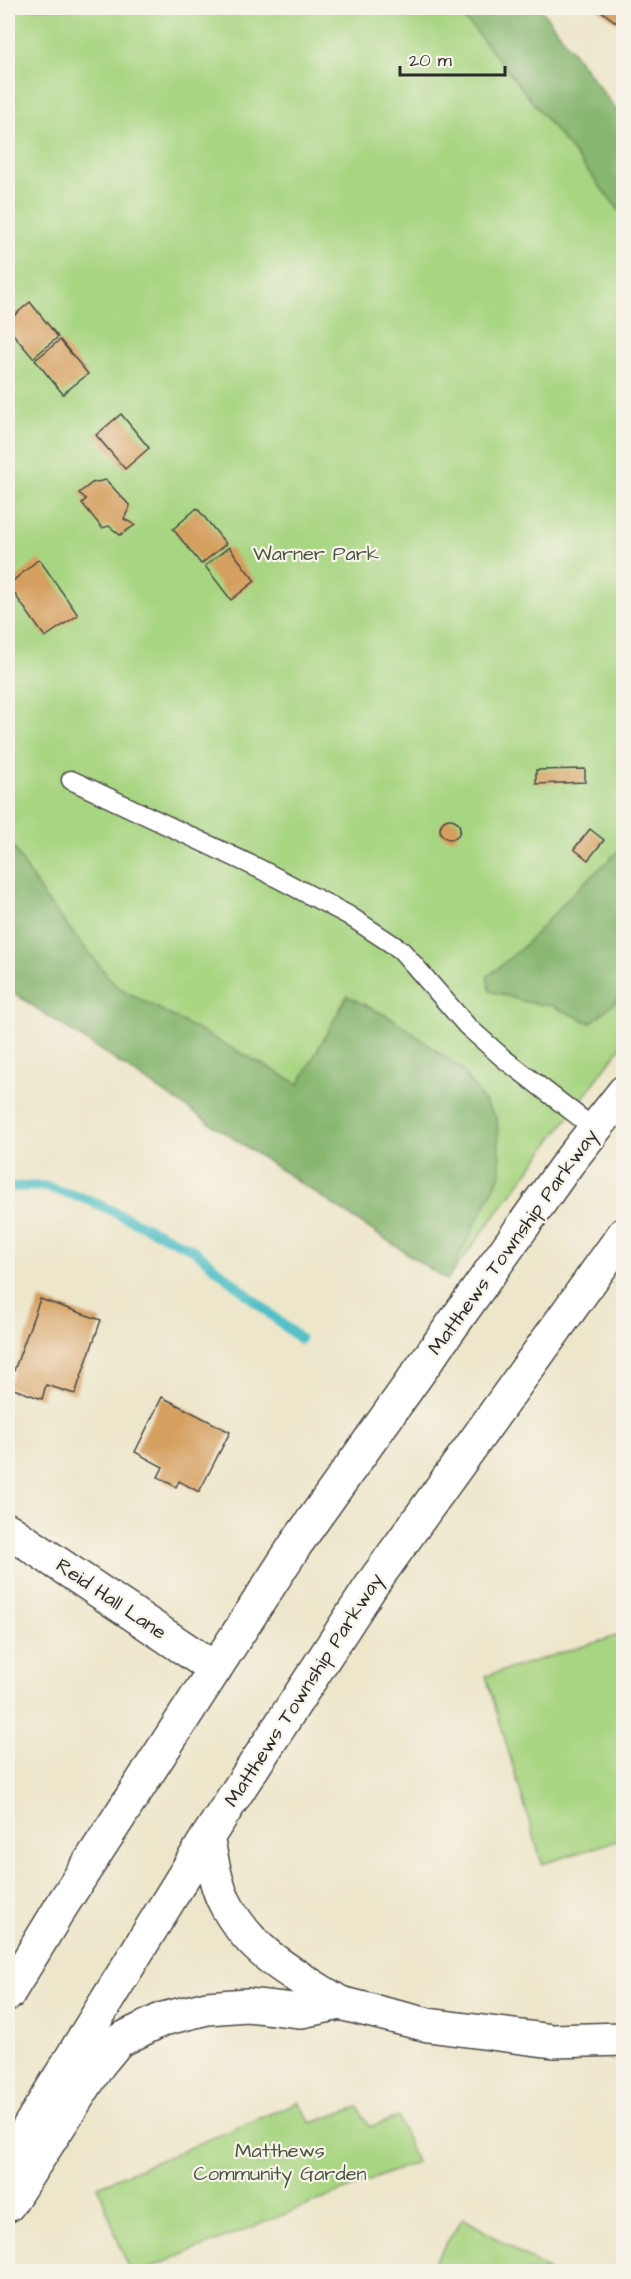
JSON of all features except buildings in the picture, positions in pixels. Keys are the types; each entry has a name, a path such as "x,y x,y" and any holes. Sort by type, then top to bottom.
{"main road":[{"name":"Matthews Township Parkway","path":"8,1994 296,1544 568,1163 624,1092"},
{"name":"Matthews Township Parkway","path":"8,2161 207,1838 373,1584 624,1234"},
{"name":"Reid Hall Lane","path":"8,1530 215,1669"},
{"path":"207,1838 222,1899 245,1935 272,1960 340,2003 428,2025 462,2030 553,2041 624,2039"},
{"path":"8,2205 99,2064 118,2041 163,2019 207,2008 247,2005 301,2011 340,2003"}],"lane":[{"path":"71,780 260,869 348,915 401,950 467,1026 503,1058 595,1129"}],"green space":[{"name":"Warner Park","path":"8,8 540,8 623,119 623,1044 447,1280 8,989"},
{"path":"453,8 540,8 623,119 623,215 474,29"},
{"path":"8,800 10,842 44,897 116,986 299,1084 347,996 395,1020 461,1069 497,1119 501,1174 447,1280 8,989"},
{"path":"623,847 623,995 591,1023 552,1006 526,1002 490,991 487,977 523,947 572,894"},
{"path":"623,1634 623,1839 542,1864 486,1676"},
{"name":"Matthews Community Garden","path":"298,2102 311,2123 358,2107 369,2127 398,2117 416,2162 142,2271 129,2271 98,2186"},
{"path":"463,2218 549,2271 428,2271"}],"waterway":[{"path":"8,1187 44,1186 89,1200 194,1250 300,1339"}]}
